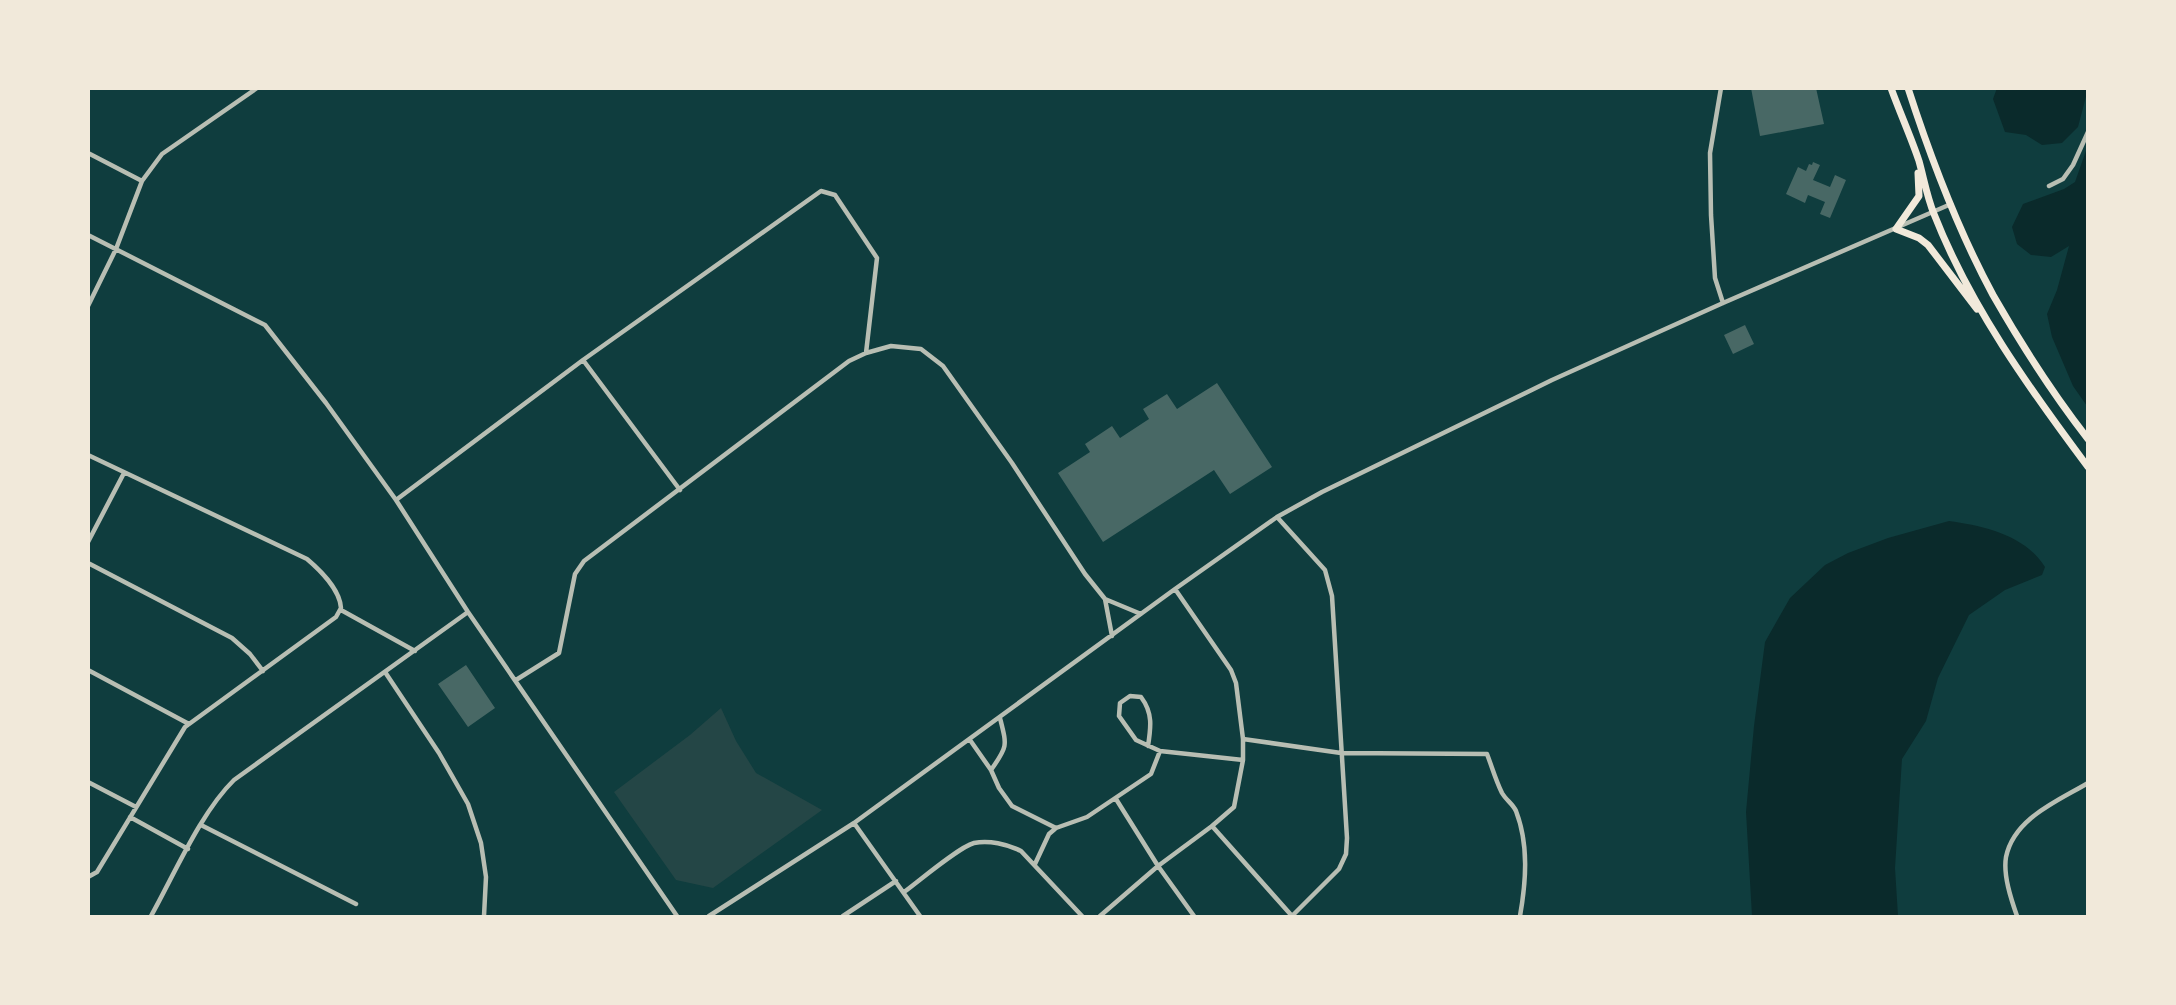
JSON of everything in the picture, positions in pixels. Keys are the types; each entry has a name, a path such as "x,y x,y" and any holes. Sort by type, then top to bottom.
{"main road":[{"path":"1891,88 1933,213 1954,258 1995,333 2044,409 2088,467"},
{"path":"1908,88 1951,204 1993,294 2041,372 2088,440"},
{"path":"1913,148 1920,179 1918,196 1896,229 1928,245 1995,333"}],"street":[{"path":"88,306 116,249 142,181 162,154 257,88"},
{"path":"1721,88 1710,153 1715,278 1723,303"},
{"path":"2049,186 2063,179 2073,165 2088,132"},
{"path":"88,153 142,181"},
{"path":"396,501 583,360 821,191 835,195 876,258 866,353"},
{"path":"709,916 854,823 1175,589 1277,518 1322,492 1552,380 1951,204"},
{"path":"88,235 265,325 396,501 468,612 677,916"},
{"path":"516,680 559,653 573,579 580,565 849,361 866,353 891,346 921,349 943,366 1012,463 1072,555 1105,599 1112,636"},
{"path":"583,360 680,490"},
{"path":"88,455 307,559 317,567 341,602 341,610 336,618 182,730 97,872 88,877"},
{"path":"88,542 124,473"},
{"path":"1212,826 1292,916 1339,869 1346,854 1347,838 1332,596 1325,570 1277,518"},
{"path":"88,563 232,638 250,654 263,671"},
{"path":"1100,916 1158,866 1234,807 1243,760 1243,739 1236,683 1231,670 1175,589"},
{"path":"1105,599 1141,614"},
{"path":"341,610 415,651"},
{"path":"151,916 215,801 234,780 468,612"},
{"path":"88,670 189,724"},
{"path":"386,672 439,753 468,804 481,843 486,877 484,916"},
{"path":"1148,746 1151,726 1149,708 1141,698 1130,696 1120,703 1119,716 1136,740 1148,746 1160,751 1243,760"},
{"path":"991,770 1004,752 1006,743 1000,718"},
{"path":"1243,739 1341,753 1487,754 1502,793 1515,810 1522,836 1525,874 1520,916"},
{"path":"970,740 1012,806 1056,828"},
{"path":"1035,864 1049,834 1056,828 1087,817 1150,774 1160,751"},
{"path":"88,782 136,807"},
{"path":"2017,916 2008,890 2006,857 2015,836 2032,816 2088,783"},
{"path":"1116,798 1158,866 1194,916"},
{"path":"130,817 188,849"},
{"path":"854,823 920,916"},
{"path":"201,825 356,904"},
{"path":"904,892 973,844 993,842 1012,846 1021,851 1082,916"},
{"path":"843,916 896,881"}],"shaded area":[{"path":"1997,88 2088,89 2078,127 2062,143 2042,145 2026,135 2005,132 1993,99"},
{"path":"2087,148 2087,406 2073,386 2052,337 2047,314 2057,290 2069,246 2051,257 2031,255 2017,244 2012,227 2023,204 2064,189 2075,182"},
{"path":"1949,521 2003,534 2026,547 2045,567 2042,575 2005,590 1969,615 1938,678 1926,721 1902,759 1895,868 1898,916 1752,916 1746,812 1765,642 1790,598 1825,565 1848,553 1888,538"},
{"path":"721,708 736,741 756,773 822,810 713,888 676,880 614,792 690,735"}],"building":[{"path":"1751,88 1816,88 1824,124 1760,136"},
{"path":"1813,162 1820,165 1813,180 1830,187 1835,175 1846,180 1830,218 1820,214 1825,202 1808,195 1805,203 1786,194 1798,167 1806,171 1809,164 1812,165"},
{"path":"1745,325 1754,344 1733,354 1724,335"},
{"path":"1217,383 1272,467 1230,494 1214,470 1103,542 1058,473 1090,452 1085,444 1112,426 1120,438 1149,419 1143,409 1167,394 1177,409"},
{"path":"466,665 495,708 468,727 438,684"}]}
